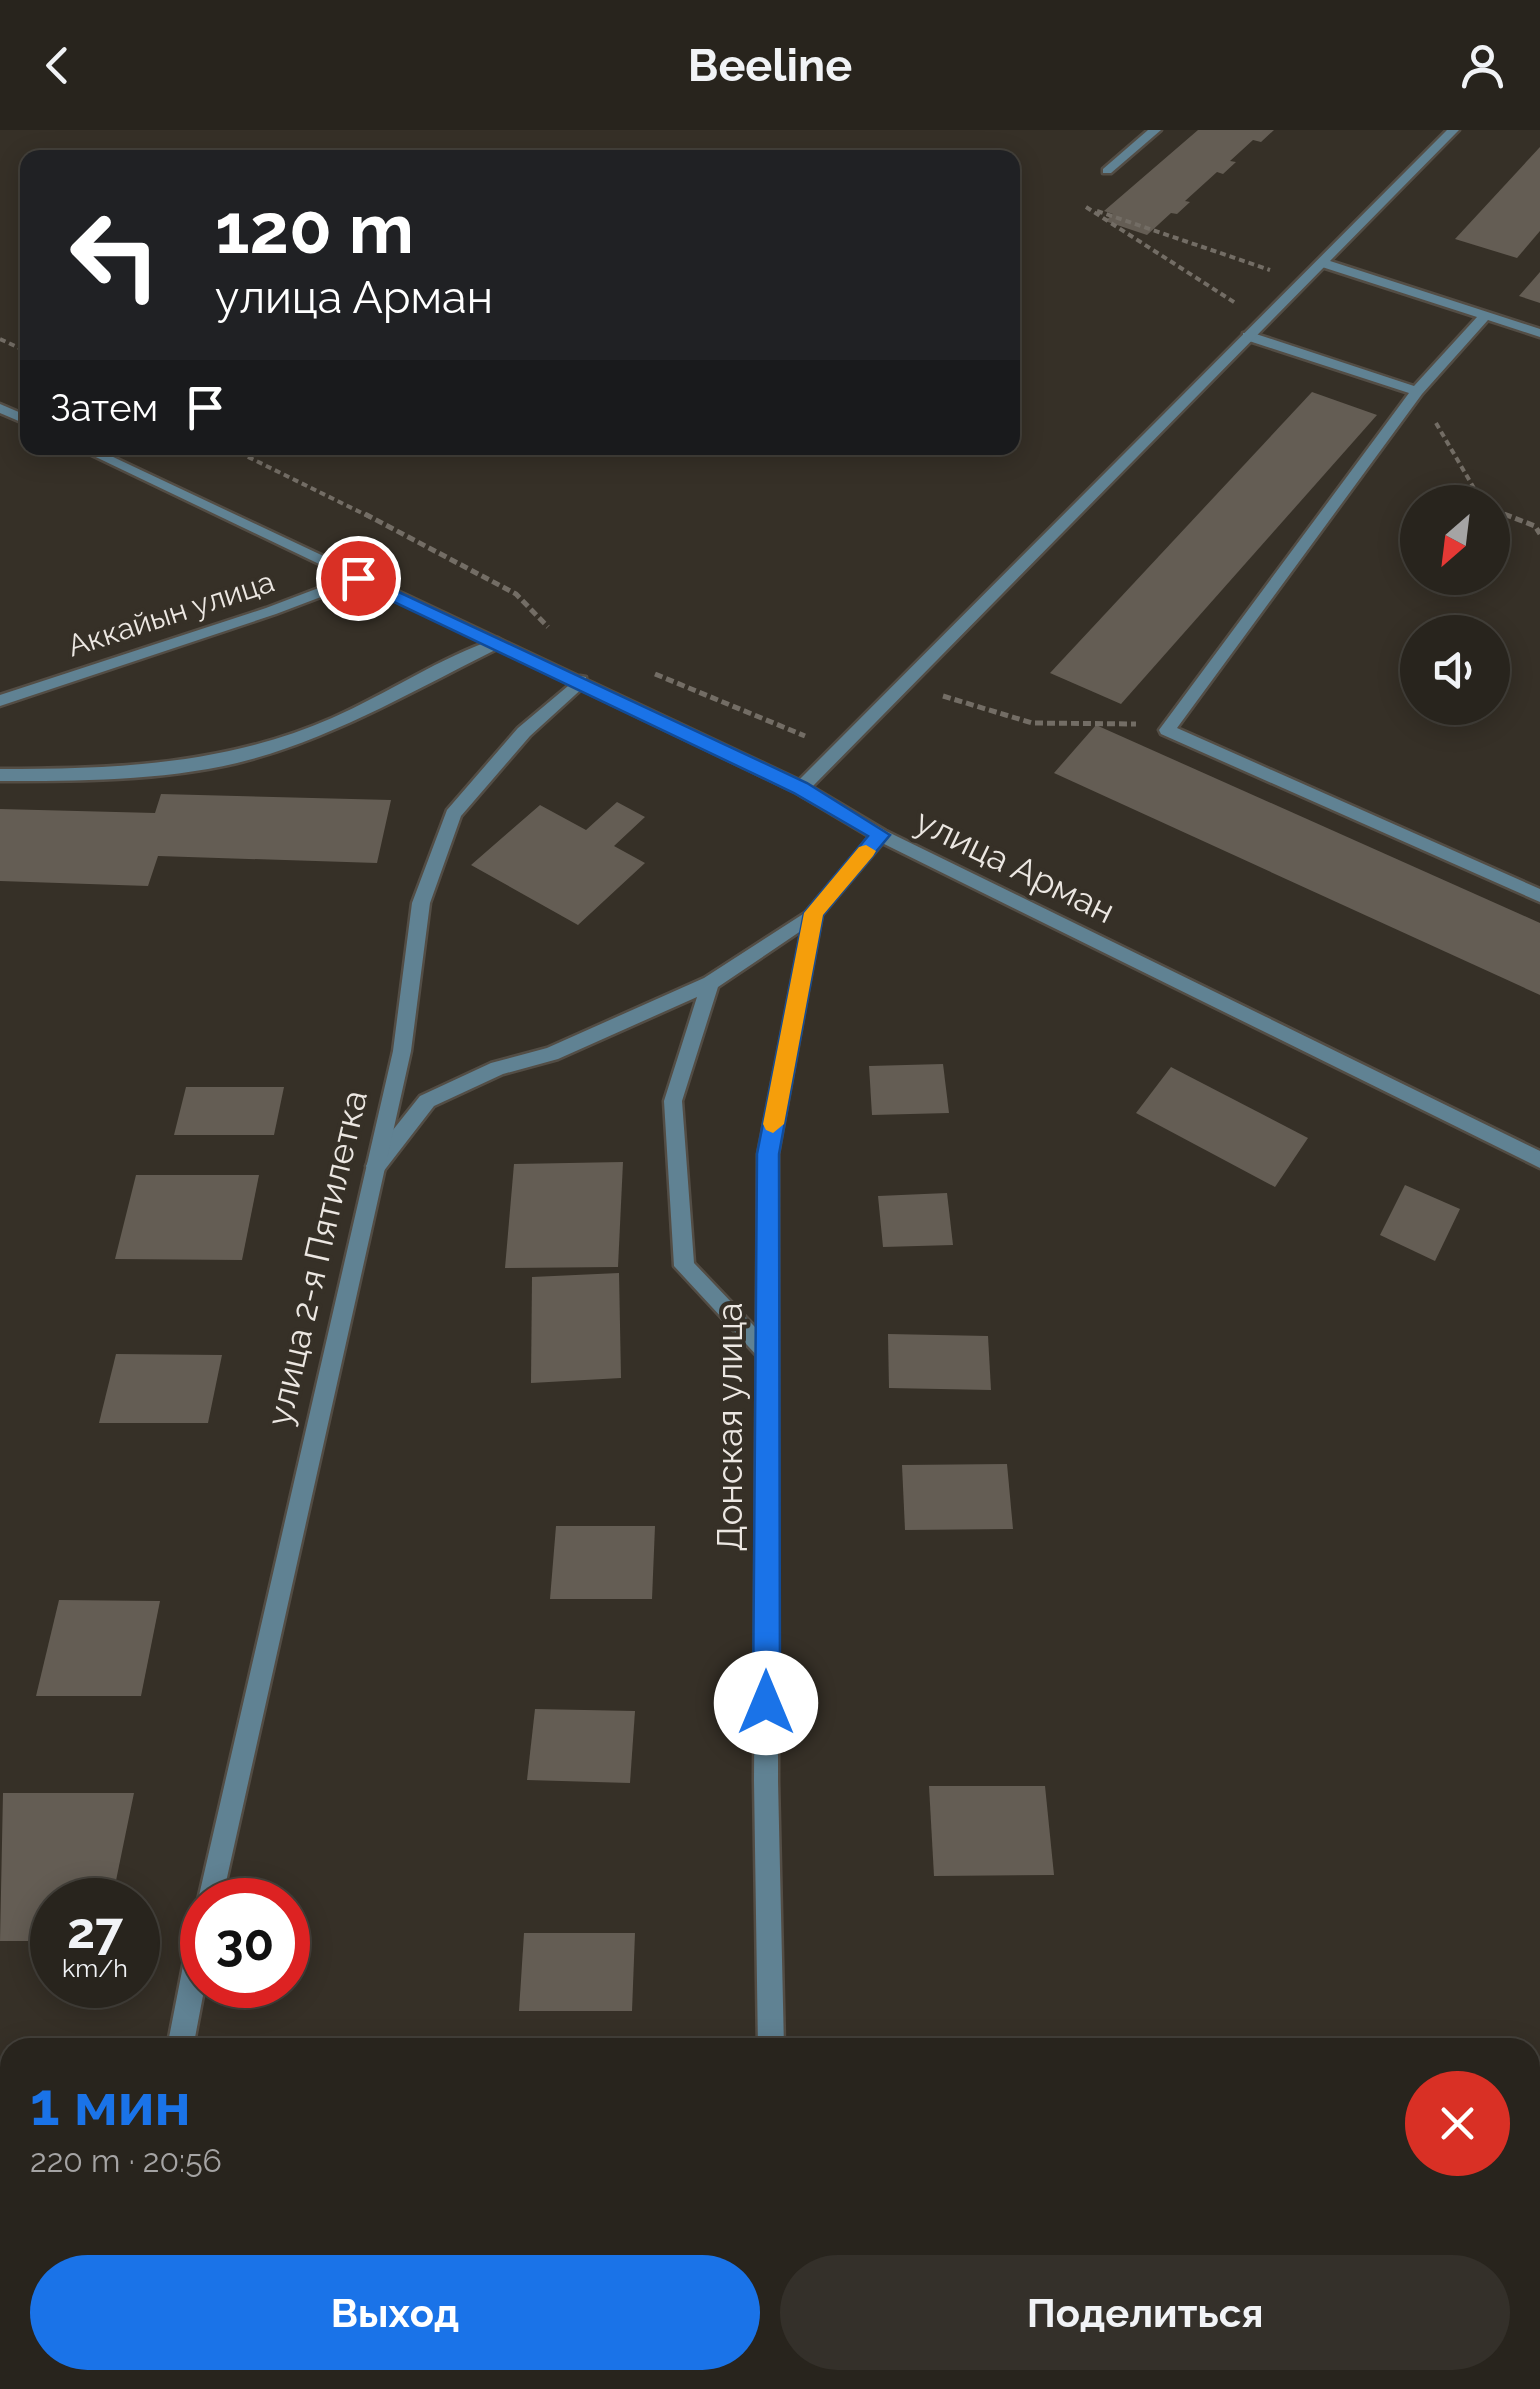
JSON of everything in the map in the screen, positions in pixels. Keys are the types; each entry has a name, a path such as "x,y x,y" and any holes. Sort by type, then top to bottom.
{"street":[{"path":"1107,170 1156,130"},
{"path":"801,788 1453,130"},
{"path":"1323,263 1540,333"},
{"path":"1486,316 1417,391 1167,730 1540,896"},
{"path":"1248,336 1417,391"},
{"name":"улица Арман","path":"99,455 801,788 880,835 1540,1160"},
{"name":"Аккайын улица","path":"0,701 358,578"},
{"path":"0,774 164,771 239,756 296,738 498,642"},
{"name":"улица 2-я Пятилетка","path":"215,1878 402,1050 421,902 453,814 524,732 580,681"},
{"name":"Донская улица","path":"770,2038 766,1781 768,1154 814,913 880,835"},
{"path":"376,1166 426,1100 498,1068 552,1054 710,984 814,913"},
{"path":"710,984 673,1101 684,1266 767,1353"},
{"path":"182,2038 188,2008"}],"path":[{"path":"1086,208 1280,274"},
{"path":"245,455 516,594 555,634"},
{"path":"1510,517 1535,526 1540,534"},
{"path":"644,670 838,750"},
{"path":"904,683 1032,723 1124,721 1167,730"}],"building":[{"path":"1198,130 1274,130 1261,142 1253,140 1230,161 1236,162 1223,174 1217,172 1185,201 1190,202 1177,214 1171,213 1147,235 1105,221 1113,214 1104,211"},
{"path":"1540,147 1540,231 1517,258 1455,239"},
{"path":"1540,272 1540,303 1519,296"},
{"path":"1312,392 1377,415 1121,704 1050,673"},
{"path":"1096,725 1540,923 1540,995 1054,773"},
{"path":"161,794 391,800 377,863 158,856 148,886 0,881 0,809 155,813"},
{"path":"617,802 645,817 614,846 645,863 578,925 471,865 540,805 586,830"},
{"path":"943,1064 949,1113 872,1115 869,1066"},
{"path":"1171,1067 1308,1138 1275,1187 1136,1113"},
{"path":"186,1087 284,1087 274,1135 174,1135"},
{"path":"623,1162 618,1267 505,1268 514,1164"},
{"path":"136,1175 259,1175 242,1260 115,1259"},
{"path":"1405,1185 1460,1209 1435,1261 1380,1235"},
{"path":"947,1193 953,1245 883,1247 878,1196"},
{"path":"619,1273 621,1378 531,1383 532,1277"},
{"path":"888,1334 988,1336 991,1390 889,1388"},
{"path":"116,1354 222,1355 208,1423 99,1423"},
{"path":"1007,1464 1013,1529 905,1530 902,1465"},
{"path":"556,1526 655,1526 652,1599 550,1599"},
{"path":"59,1600 160,1601 141,1696 36,1696"},
{"path":"535,1709 635,1711 630,1783 527,1780"},
{"path":"929,1786 1045,1786 1054,1875 934,1876"},
{"path":"3,1793 134,1793 117,1878 30,1878 30,1941 0,1941"},
{"path":"524,1933 635,1933 632,2011 519,2011"}],"slow traffic":[{"path":"773,1124 814,913 866,851"}],"route":[{"path":"358,578 639,708 801,788 880,835 814,913 768,1154 766,1703"}]}
